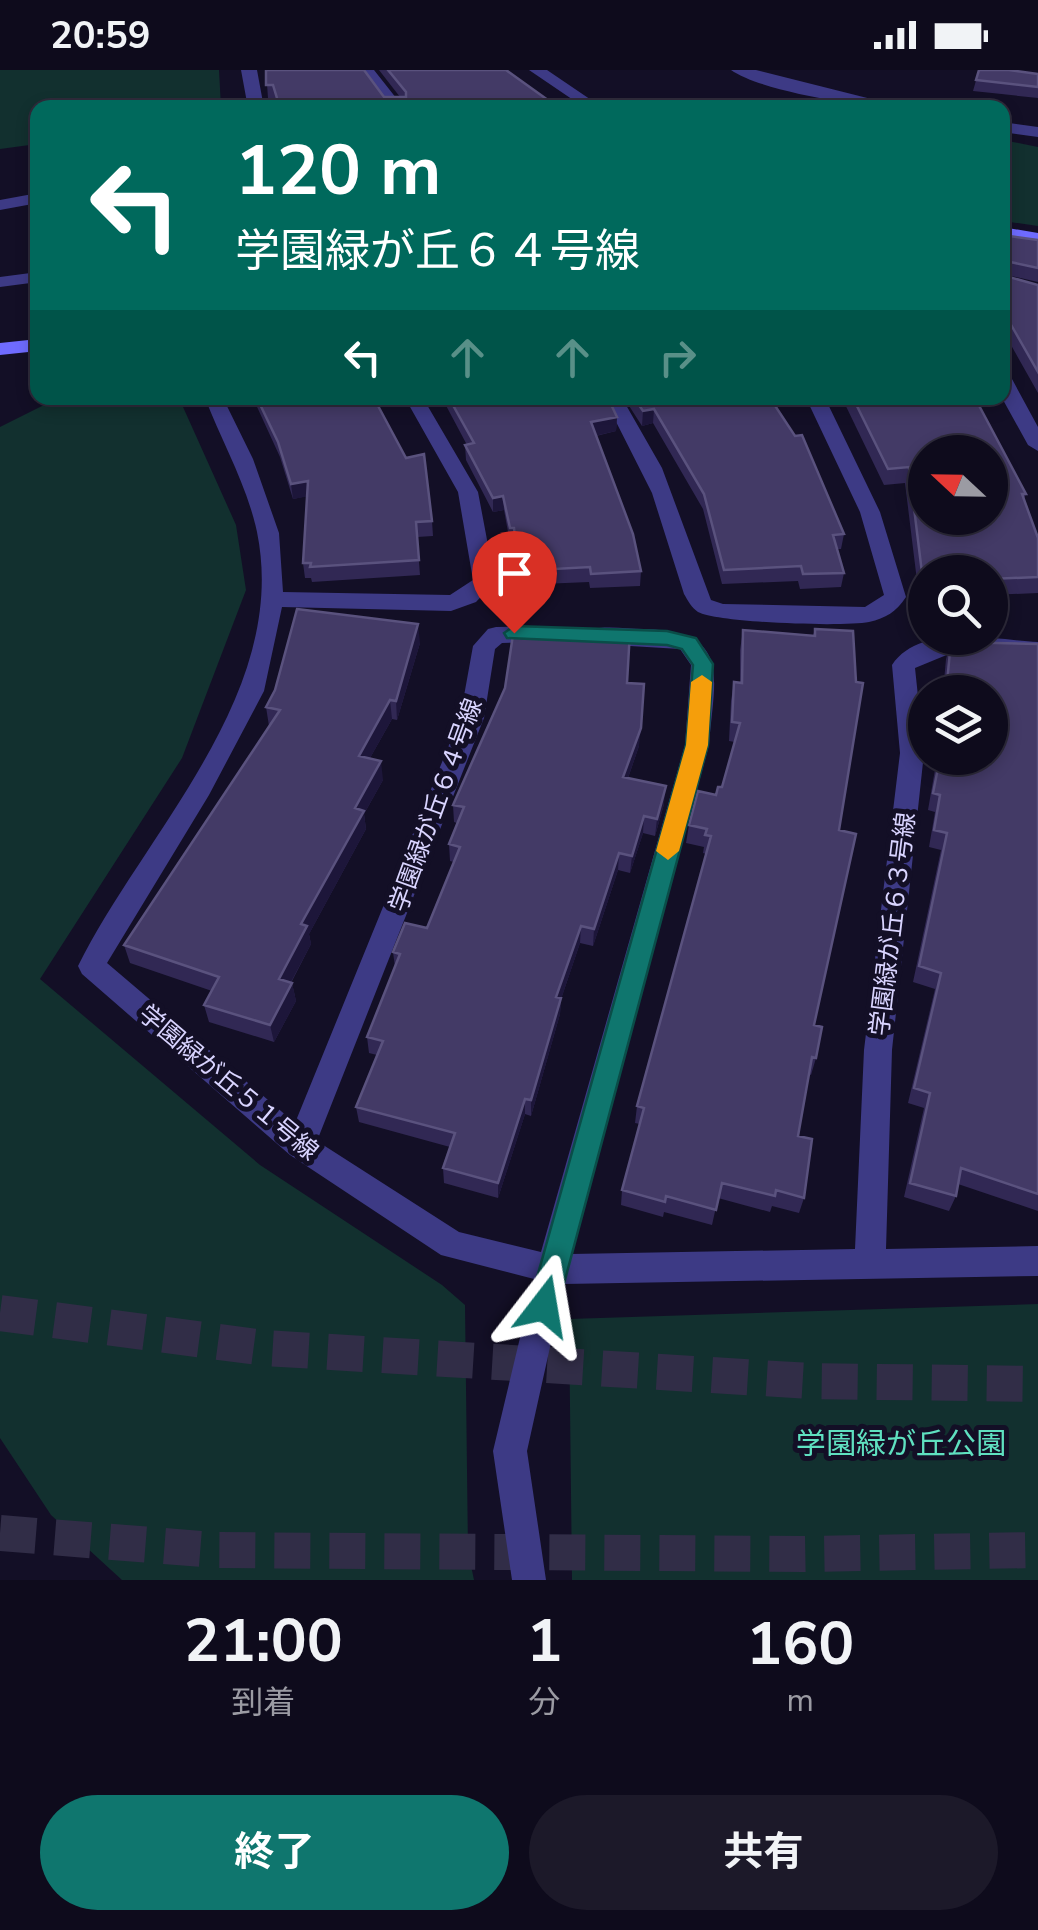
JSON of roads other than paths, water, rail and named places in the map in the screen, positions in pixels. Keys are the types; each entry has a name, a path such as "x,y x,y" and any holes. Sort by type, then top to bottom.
{"street":[{"path":"250,70 255,100"},
{"path":"366,70 390,100"},
{"path":"537,70 584,100"},
{"path":"739,70 858,100"},
{"path":"1010,127 1038,132"},
{"path":"0,204 30,199"},
{"path":"1010,233 1038,238"},
{"path":"0,282 30,277"},
{"path":"0,349 30,346"},
{"path":"1010,394 1038,445"},
{"name":"学園緑が丘５１号線","path":"217,405 243,459 268,533 272,600 252,691 200,788 91,966 300,1146 452,1245 552,1270 1038,1261"},
{"path":"272,600 451,602 468,597 484,582 468,492 418,405"},
{"path":"618,405 640,438 670,509 703,606 721,612 865,616 882,610 895,597 870,512 819,405"},
{"name":"学園緑が丘６４号線","path":"300,1146 472,718 484,646 496,635 514,633 667,638 688,643 703,664 697,745 552,1270"},
{"name":"学園緑が丘６３号線","path":"870,1264 878,1050 912,752 903,665 915,653 933,646 1038,650"},
{"path":"529,1580 510,1451 552,1270"}],"tunnel":[{"path":"0,1313 265,1348 810,1381 1038,1384"},
{"path":"0,1533 214,1550 804,1554 1038,1550"}],"park label":[{"name":"学園緑が丘公園","path":"901,1444"}]}
